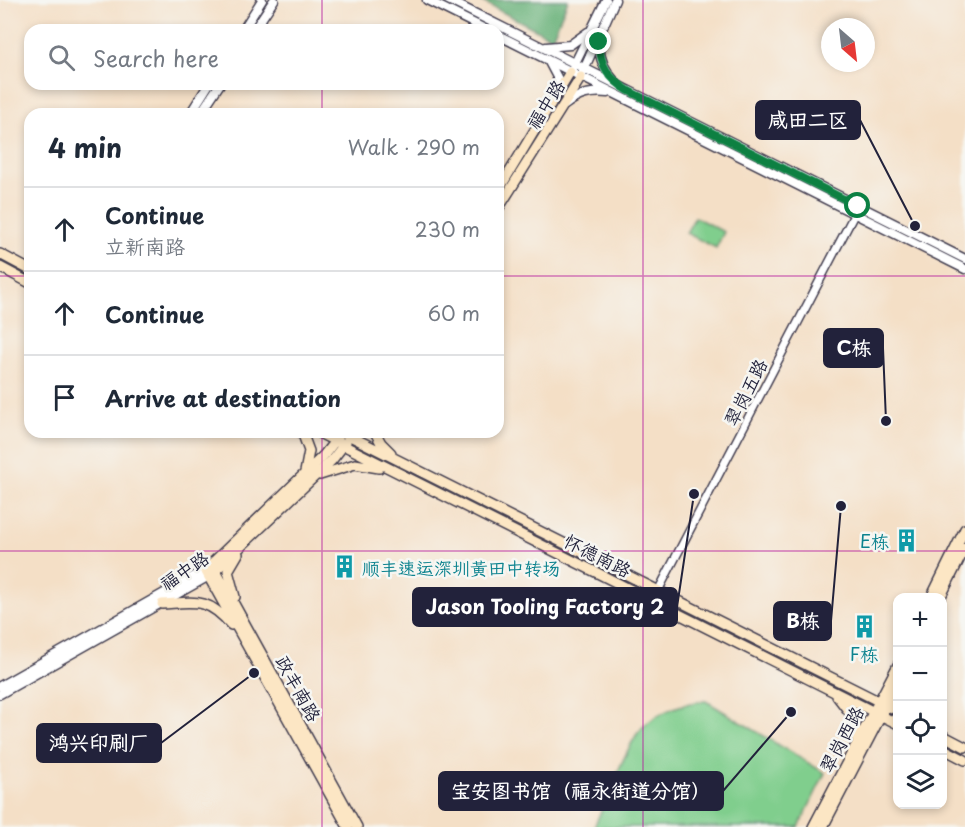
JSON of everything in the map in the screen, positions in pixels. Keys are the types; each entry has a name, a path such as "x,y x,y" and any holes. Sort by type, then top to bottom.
{"main road":[{"name":"福中路","path":"504,181 572,68"},
{"name":"福中路","path":"504,199 583,73"},
{"path":"0,254 24,267"},
{"path":"0,267 24,280"},
{"path":"304,438 309,451 308,477 355,464 395,472"},
{"name":"怀德南路","path":"328,438 893,722"},
{"name":"福中路","path":"210,570 248,540 345,438"},
{"name":"怀德南路","path":"358,438 404,464 893,709"},
{"path":"379,438 385,448 404,464"},
{"name":"福中路","path":"210,570 308,477"},
{"path":"933,593 965,529"},
{"path":"248,540 228,571 229,578 235,597 268,655 271,671"},
{"path":"942,593 965,548"},
{"name":"政丰南路","path":"210,570 247,646 348,827"},
{"name":"政丰南路","path":"210,570 271,671 357,827"},
{"path":"162,604 208,604 218,610 247,646"},
{"name":"翠岗西路","path":"883,704 893,676"},
{"path":"828,689 840,699 854,718 857,744"},
{"name":"翠岗西路","path":"813,827 857,744 893,689"},
{"name":"翠岗西路","path":"823,827 877,714"},
{"path":"947,738 965,747"},
{"path":"947,751 965,760"}],"street":[{"path":"247,24 262,0"},
{"path":"258,24 274,0"},
{"path":"428,0 475,24"},
{"path":"448,0 496,24"},
{"path":"572,68 606,0"},
{"path":"583,73 615,0"},
{"path":"603,27 600,57 605,71 625,94"},
{"path":"504,28 536,44 572,68"},
{"path":"536,44 549,48 570,45 593,28"},
{"path":"504,38 625,94 856,210 965,269"},
{"path":"544,58 556,71 558,79 556,96"},
{"path":"194,108 205,90"},
{"path":"204,108 216,90"},
{"path":"555,117 565,104 578,96 592,92 625,94"},
{"path":"856,210 965,259"},
{"name":"翠岗五路","path":"658,591 856,210"},
{"name":"福中路","path":"0,694 162,604 210,570"},
{"name":"福中路","path":"0,686 210,570"}],"green space":[{"path":"479,0 568,0 552,38"},
{"path":"695,217 724,232 716,248 686,233"},
{"path":"706,701 825,773 799,827 594,827 625,755 643,727 668,710"}],"place":[{"name":"咸田二区","path":"915,226"},
{"name":"C栋","path":"886,421"},
{"name":"Jason Tooling Factory 2","path":"694,494"},
{"name":"B栋","path":"841,506"},
{"name":"E栋","path":"907,540"},
{"name":"顺丰速运深圳黄田中转场","path":"344,567"},
{"name":"F栋","path":"864,627"},
{"name":"鸿兴印刷厂","path":"254,673"},
{"name":"宝安图书馆（福永街道分馆）","path":"791,712"}],"route":[{"path":"599,42 600,57 605,71 615,82 629,91 858,206"}]}
